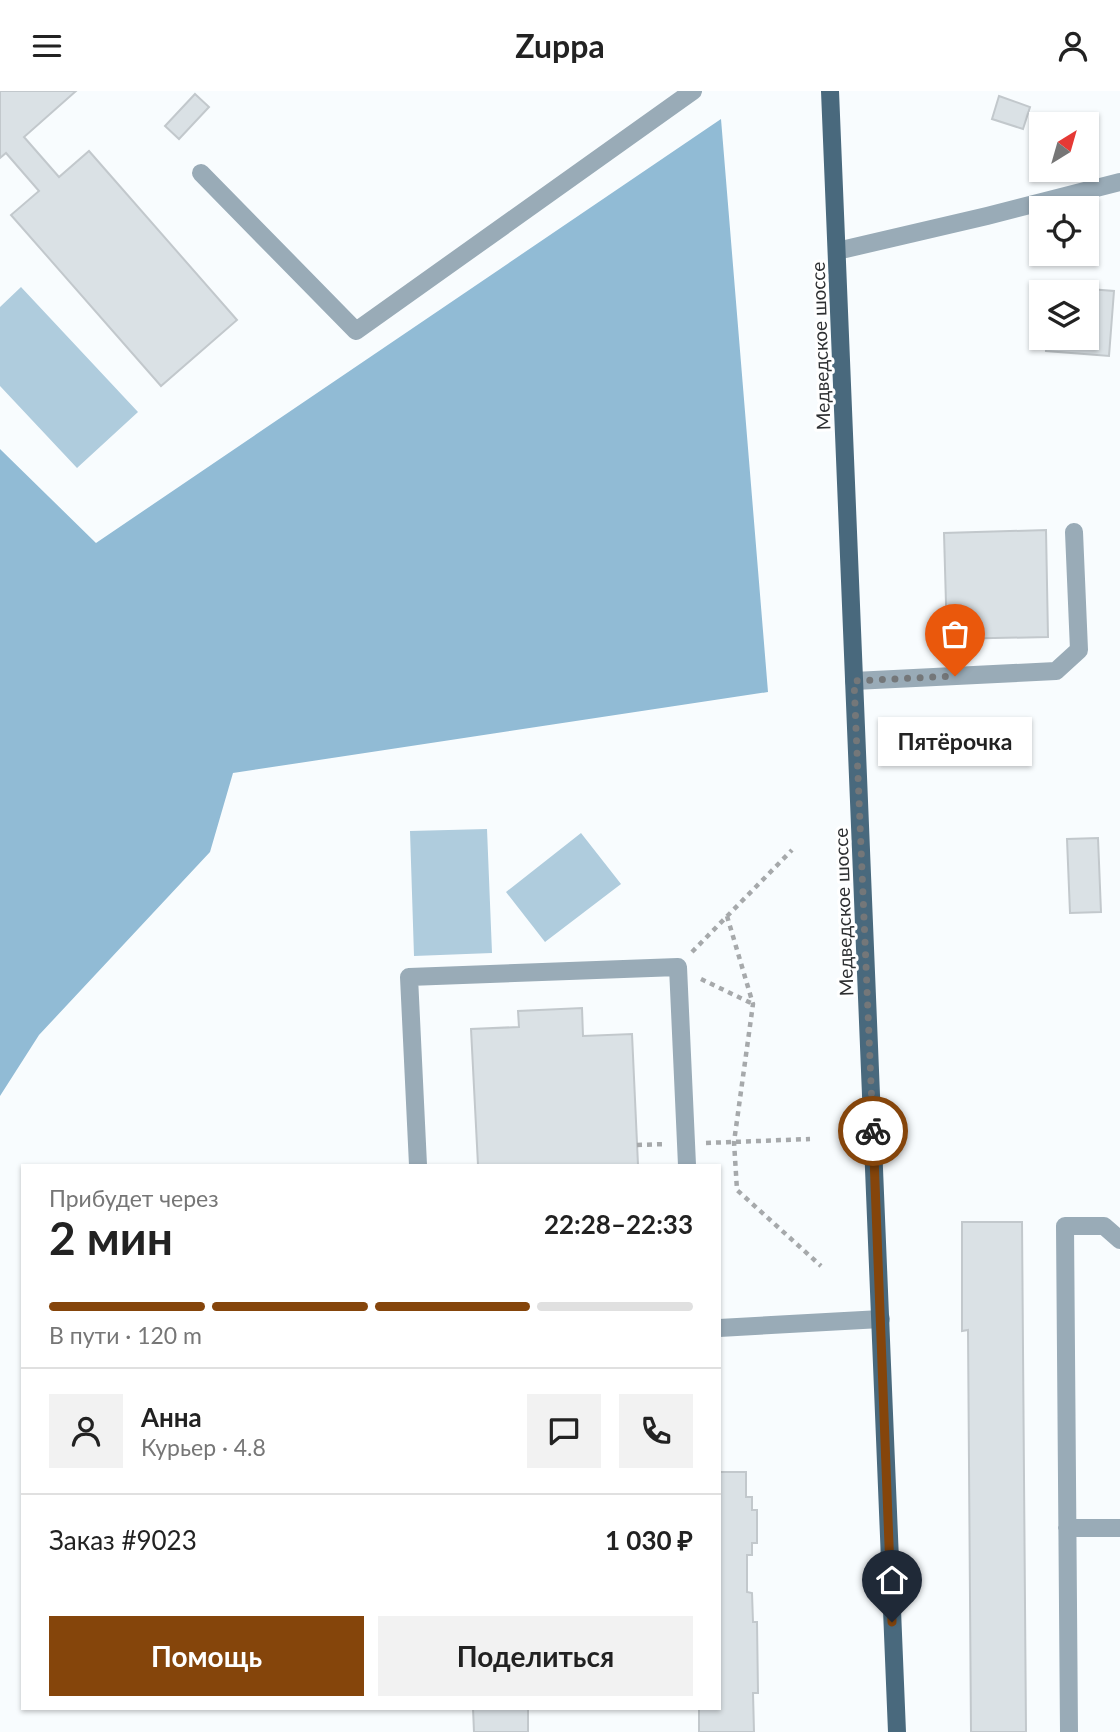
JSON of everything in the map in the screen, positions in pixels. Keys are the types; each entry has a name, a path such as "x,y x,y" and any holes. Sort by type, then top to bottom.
{"main road":[{"name":"Медведское шоссе","path":"830,91 897,1732"}],"street":[{"path":"201,173 356,331 693,91"},
{"path":"837,251 1120,182"},
{"path":"854,681 1056,671 1079,650 1074,532"},
{"path":"418,1164 409,977 678,967 687,1164"},
{"path":"1069,1732 1065,1226 1104,1226 1120,1240"},
{"path":"721,1328 881,1319"},
{"path":"1067,1528 1120,1528"}],"path":[{"path":"753,1004 678,967 792,850"},
{"path":"727,916 753,1004 734,1142 737,1190 821,1266"},
{"path":"637,1145 810,1139"}],"shaded area":[{"path":"721,119 768,692 233,773 210,852 39,1035 0,1096 0,449 96,543"},
{"path":"21,287 138,412 77,468 0,386 0,307"},
{"path":"487,829 492,953 414,956 410,831"},
{"path":"581,833 621,884 545,942 506,892"}],"building":[{"path":"0,91 76,91 24,137 59,177 89,151 237,320 161,386 11,215 39,191 6,153 0,158"},
{"path":"195,94 209,107 179,139 165,126"},
{"path":"999,96 1030,107 1023,129 992,119"},
{"path":"1099,290 1114,291 1109,356 1046,351 1099,350"},
{"path":"1046,530 1048,637 947,639 944,533"},
{"path":"1098,838 1101,912 1070,913 1067,839"},
{"path":"582,1008 583,1036 632,1034 638,1164 478,1164 471,1029 519,1027 518,1011"},
{"path":"962,1222 1022,1222 1026,1732 971,1732 968,1330 962,1331"},
{"path":"721,1472 746,1472 746,1497 752,1497 752,1510 757,1510 757,1543 752,1543 752,1555 747,1555 747,1592 752,1593 753,1622 757,1622 758,1693 753,1693 754,1732 699,1732 699,1710 721,1710"},
{"path":"473,1710 528,1710 528,1732 474,1732"}],"way so far":[{"path":"873,1131 854,681 955,676"}],"place":[{"name":"Пятёрочка","path":"955,676"}],"route":[{"path":"873,1131 892,1622"}]}
